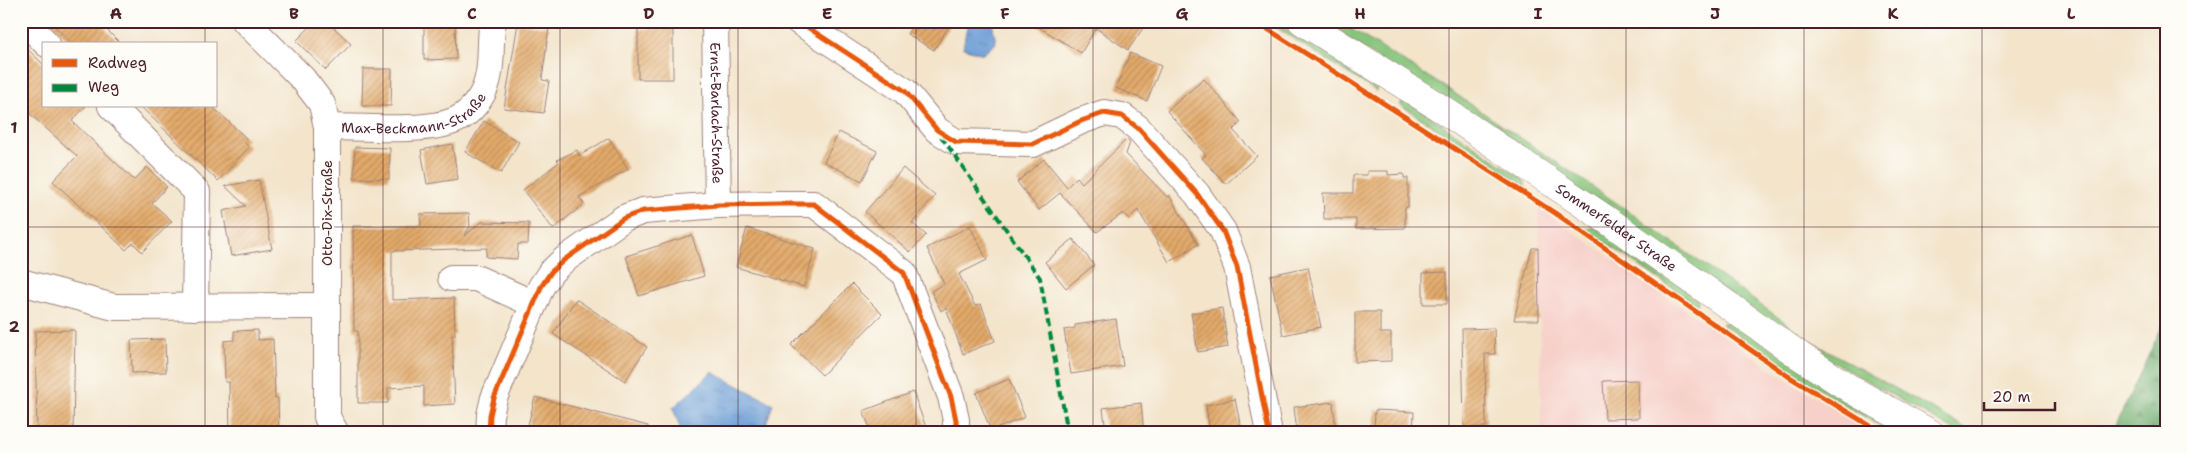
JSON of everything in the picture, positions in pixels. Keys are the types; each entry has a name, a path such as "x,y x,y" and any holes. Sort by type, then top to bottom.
{"main road":[{"name":"Sommerfelder Straße","path":"1302,21 1442,109 1852,390 1930,433"}],"street":[{"path":"24,21 45,42"},
{"name":"Otto-Dix-Straße","path":"245,21 303,79 322,104 327,128 328,417 336,433"},
{"name":"Max-Beckmann-Straße","path":"327,128 419,127 439,125 458,119 477,102 482,95 487,81 490,34 493,21"},
{"name":"Ernst-Barlach-Straße","path":"715,21 718,205"},
{"path":"798,21 905,91 937,130 956,142 1033,144 1081,121 1104,113 1122,116 1138,128 1197,194 1222,232 1237,268 1269,433"},
{"path":"113,108 197,192 195,307"},
{"path":"490,433 490,415 494,398 541,287 551,272 564,260 624,218 653,209 718,205 814,204 904,273 951,397 956,420 956,433"},
{"path":"451,278 476,278 534,304"},
{"path":"21,282 114,307 327,306"}],"shaded area":[{"path":"1539,208 1787,380 1876,433 1541,433"}],"green space":[{"path":"1266,21 1281,21 1378,81 1376,91"},
{"path":"1322,21 1338,21 1451,91 1621,206 1814,343 1975,433 1959,433 1811,349"},
{"path":"1408,101 1524,180 1526,187 1399,104"},
{"path":"1592,227 1696,296 1697,305 1587,230"},
{"path":"2166,318 2166,433 2112,433"},
{"path":"1731,322 1887,422 1892,432 1784,367 1722,324"}],"water":[{"path":"971,21 992,21 996,43 983,54 963,48 966,31"},
{"path":"712,372 773,404 763,433 682,433 673,408"}],"building":[{"path":"50,21 98,21 119,42 70,42"},
{"path":"316,21 327,21 351,44 326,70 296,41"},
{"path":"915,21 952,21 934,50 907,34"},
{"path":"1029,21 1148,21 1128,50 1096,28 1081,53"},
{"path":"455,22 456,59 424,60 424,23"},
{"path":"518,23 549,27 542,80 549,81 544,113 504,108"},
{"path":"673,28 673,79 638,79 638,29"},
{"path":"21,43 42,63 42,108 84,108 72,121 134,180 147,167 167,187 152,203 172,221 142,252 133,243 126,250 53,181 77,156 21,106"},
{"path":"1130,53 1161,66 1147,101 1116,88"},
{"path":"363,69 392,69 391,106 362,106"},
{"path":"1204,79 1241,122 1233,130 1257,156 1226,184 1202,158 1206,155 1167,111"},
{"path":"142,108 214,108 247,139 244,142 249,147 218,181"},
{"path":"484,121 519,142 501,173 465,152"},
{"path":"839,132 877,151 862,181 824,162"},
{"path":"609,138 628,169 579,197 584,204 553,229 523,190 559,162 557,160 577,150 579,156"},
{"path":"1127,139 1130,142 1126,154 1167,197 1169,195 1198,244 1169,262 1138,210 1129,219 1123,213 1097,232 1060,193 1039,210 1017,182 1044,159 1067,187 1077,177 1082,183"},
{"path":"452,144 458,179 427,184 421,150"},
{"path":"355,147 390,148 389,179 354,178"},
{"path":"903,168 935,196 912,223 926,235 910,252 865,212"},
{"path":"1367,171 1388,171 1388,175 1404,174 1404,178 1408,178 1408,207 1405,207 1405,228 1356,229 1356,219 1324,219 1323,193 1353,193 1353,175 1367,175"},
{"path":"259,180 272,249 231,256 223,211 246,206 225,186"},
{"path":"469,213 470,226 464,236 482,222 529,223 528,244 518,244 517,259 486,257 487,248 392,251 392,300 454,298 455,335 452,335 455,404 424,406 424,386 388,388 388,403 358,403 358,331 354,331 353,226 421,226 420,214"},
{"path":"970,226 987,260 959,274 975,306 981,304 995,341 963,354 946,308 941,311 931,291 944,284 927,248"},
{"path":"747,228 815,249 804,287 736,267"},
{"path":"692,235 704,276 639,296 626,256"},
{"path":"1073,239 1094,265 1066,288 1045,262"},
{"path":"1532,248 1538,248 1539,320 1514,320"},
{"path":"1308,267 1321,327 1283,335 1270,275"},
{"path":"1447,272 1447,304 1423,304 1423,273"},
{"path":"852,284 882,314 822,375 791,345"},
{"path":"576,299 647,347 625,381 553,334"},
{"path":"1222,308 1228,347 1198,352 1191,313"},
{"path":"1355,312 1380,312 1380,333 1391,333 1391,361 1355,362"},
{"path":"1116,319 1123,366 1071,374 1064,330 1075,328 1075,325"},
{"path":"1494,328 1495,354 1485,354 1486,427 1464,428 1462,329"},
{"path":"75,330 73,433 37,433 35,331"},
{"path":"258,330 258,340 273,339 275,398 278,398 279,433 230,433 229,382 225,382 224,341 234,340 234,331"},
{"path":"165,339 166,372 132,373 131,340"},
{"path":"1009,379 1025,417 991,431 976,393"},
{"path":"1638,380 1639,418 1605,419 1603,381"},
{"path":"913,392 928,433 872,433 863,411"},
{"path":"535,397 648,426 647,433 526,433"},
{"path":"1235,399 1242,433 1210,433 1206,405"},
{"path":"1333,402 1336,433 1297,433 1294,407"},
{"path":"1141,403 1144,433 1106,433 1103,408"},
{"path":"1375,410 1414,412 1413,433 1374,433"}],"marked path":[{"path":"941,136 1040,278 1068,433"}],"cycle path":[{"path":"798,21 905,91 937,130 956,142 1033,144 1081,121 1104,113 1122,116 1138,128 1197,194 1223,231 1237,267 1269,433"},
{"path":"1255,21 1555,213 1788,376 1882,433"},
{"path":"489,433 490,415 494,398 541,287 551,272 564,260 624,218 643,211 718,205 780,204 814,204 904,273 951,397 956,420 956,433"}]}
